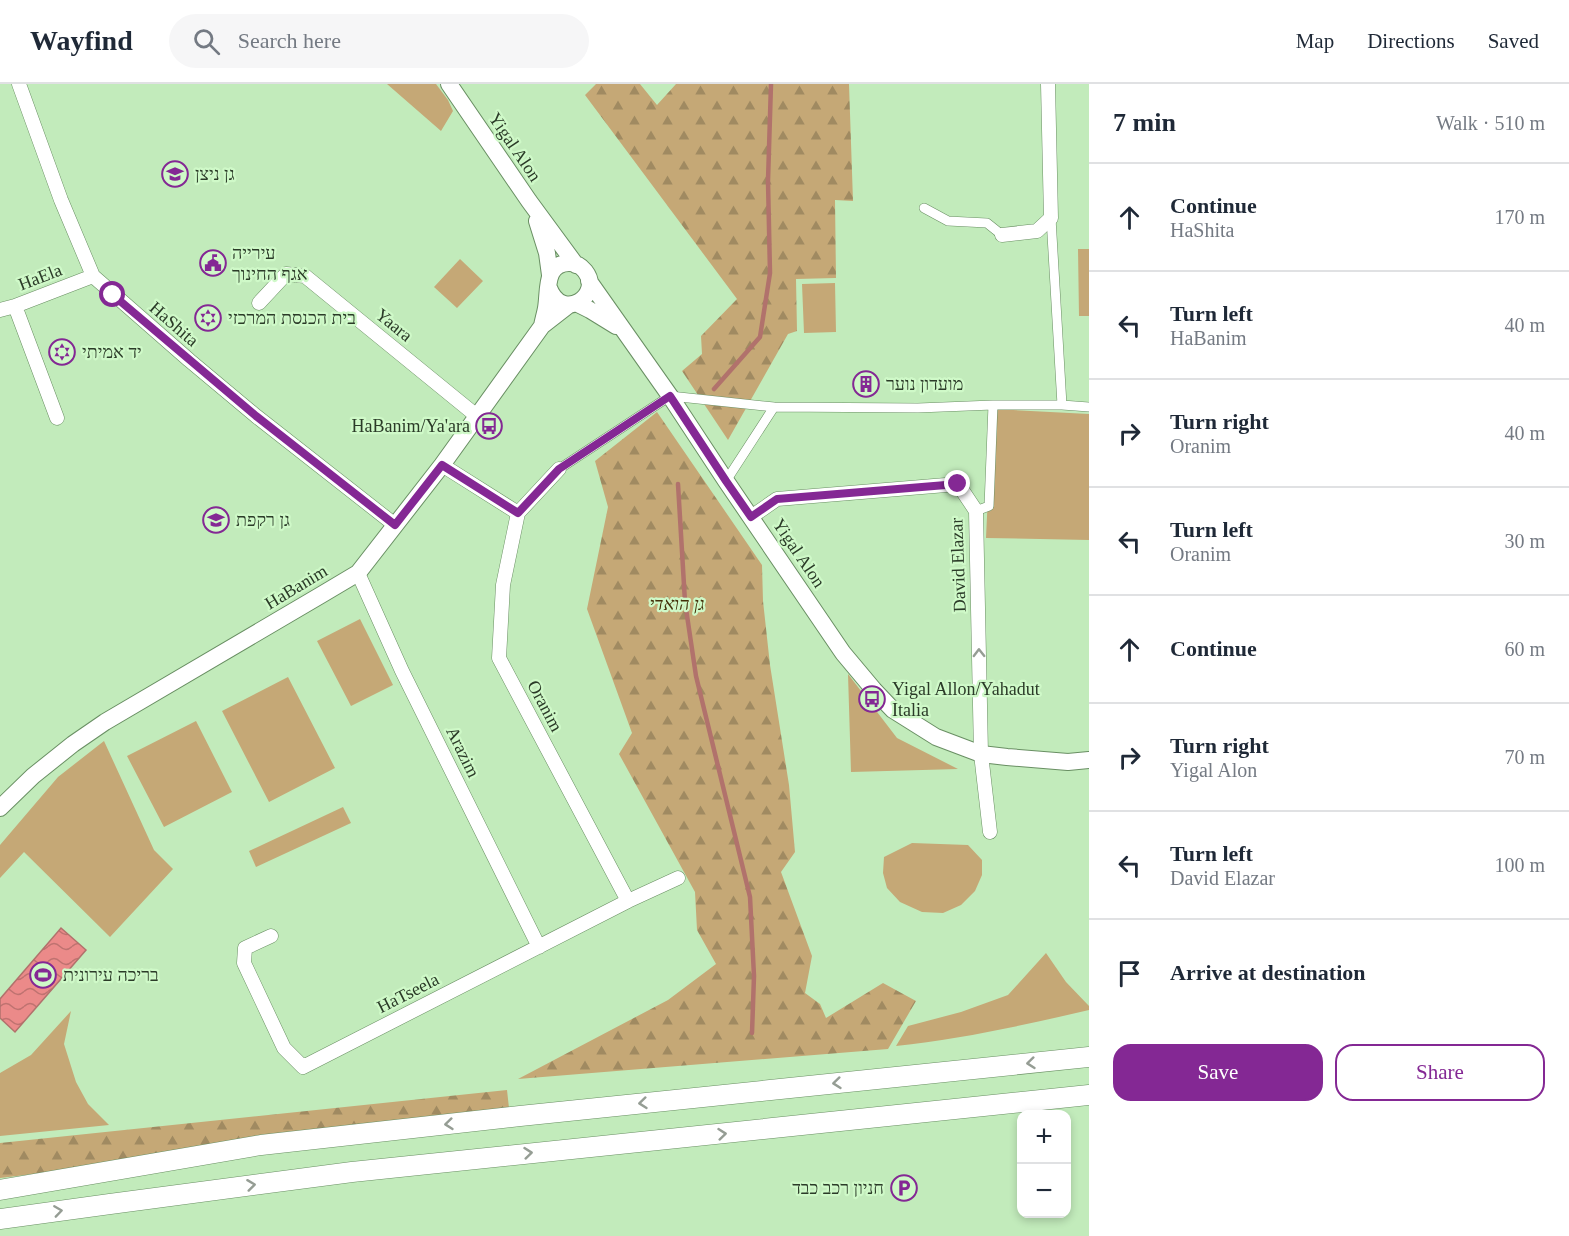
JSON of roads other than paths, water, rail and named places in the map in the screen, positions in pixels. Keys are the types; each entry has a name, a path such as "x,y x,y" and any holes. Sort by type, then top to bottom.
{"main road":[{"path":"0,1190 261,1145 1089,1058"},
{"path":"0,1219 376,1169 1089,1095"}],"street":[{"name":"HaShita","path":"19,84 61,200 93,276 256,416 395,525"},
{"name":"Yigal Alon","path":"449,84 576,265"},
{"path":"1048,84 1051,218 1062,405"},
{"name":"Yigal Alon","path":"529,201 542,233 549,281"},
{"path":"924,208 948,221 987,223 1002,235 1037,231 1051,218"},
{"path":"564,264 576,265 585,272 589,281 587,295 582,300 572,304 563,304 552,296 549,281 559,266 564,264"},
{"name":"Yaara","path":"259,303 285,274 304,276 477,417"},
{"name":"HaEla","path":"0,310 93,276"},
{"name":"HaBanim","path":"542,326 549,281"},
{"name":"Yigal Alon","path":"589,281 670,396 843,653 893,710 936,737 981,754 1068,762 1089,760"},
{"name":"Yigal Alon","path":"572,304 590,310 625,331"},
{"name":"HaBanim","path":"0,808 33,776 105,722 358,573 442,465 542,326 572,304"},
{"path":"15,306 57,418"},
{"path":"442,465 518,513 559,469 670,396 774,407 918,408 1062,405 1089,407"},
{"path":"976,511 989,506 993,405"},
{"path":"726,481 774,407"},
{"name":"David Elazar","path":"751,517 777,499 958,484 976,511 981,754 990,832"},
{"name":"Oranim","path":"518,513 503,585 499,658 628,901"},
{"name":"Arazim","path":"358,573 402,671 539,946"},
{"name":"HaTseela","path":"271,936 245,948 244,963 284,1048 303,1067 628,901 678,878"}],"water":[{"name":"בריכה עירונית","path":"61,928 86,950 15,1032 0,1018 0,999"}],"waterway":[{"path":"714,389 760,337 770,273 768,181 771,84"},
{"path":"678,484 685,602 696,676 750,897 754,976 752,1033"}],"place":[{"name":"גן ניצן","path":"175,174"},
{"name":"עירייה אגף החינוך","path":"213,263"},
{"name":"בית הכנסת המרכזי","path":"208,318"},
{"name":"יד אמיתי","path":"62,352"},
{"name":"מועדון נוער","path":"866,384"},
{"name":"HaBanim/Ya'ara","path":"489,426"},
{"name":"גן רקפת","path":"216,520"},
{"name":"Yigal Allon/Yahadut Italia","path":"872,699"},
{"name":"בריכה עירונית","path":"43,975"},
{"name":"חניון רכב כבד","path":"904,1188"}],"park label":[{"name":"גן הואדי","path":"677,604"}]}
